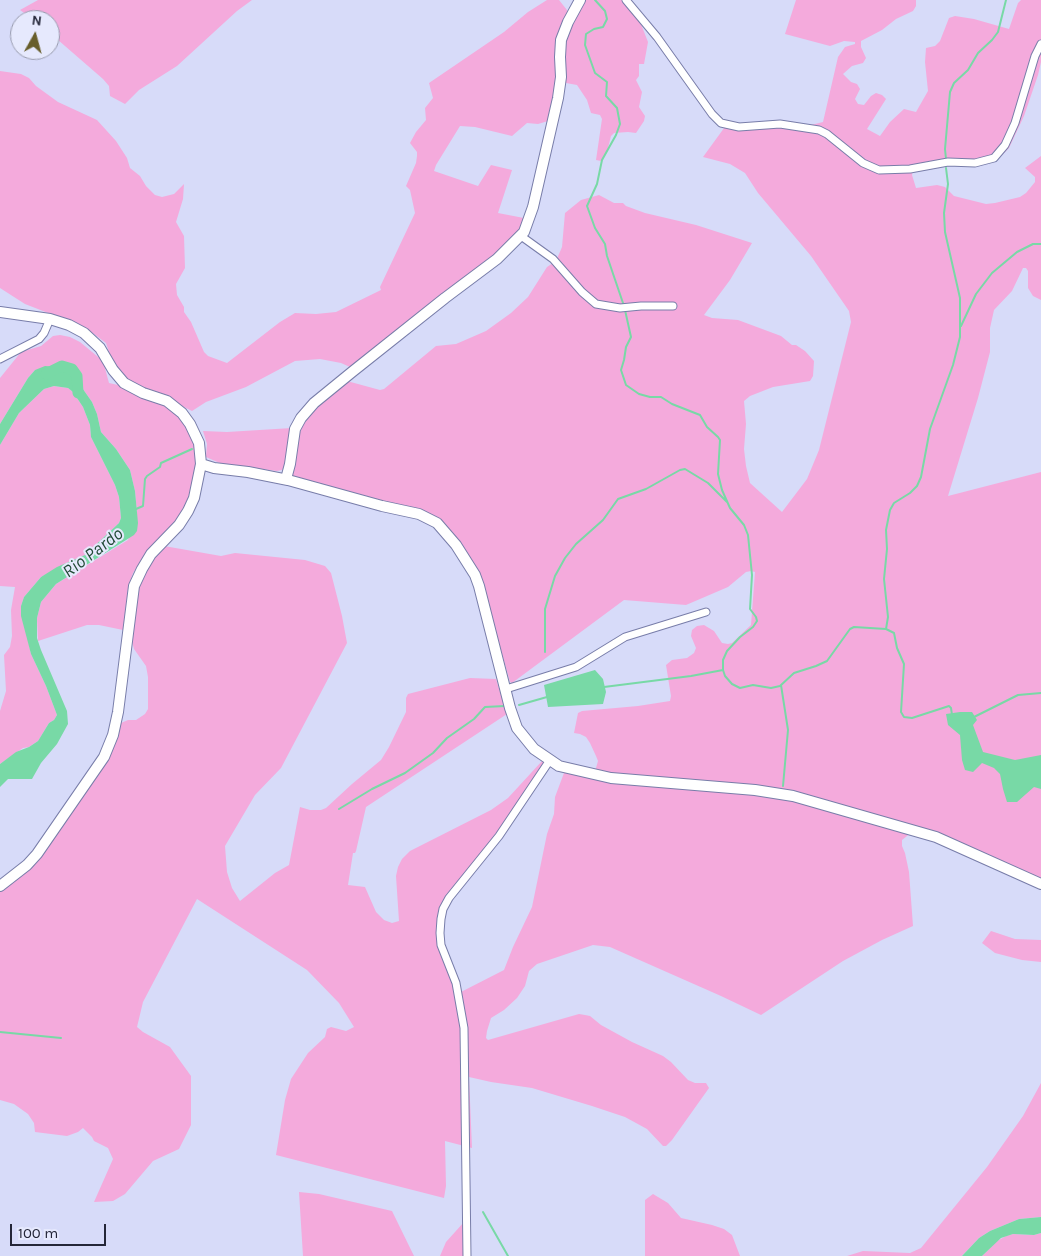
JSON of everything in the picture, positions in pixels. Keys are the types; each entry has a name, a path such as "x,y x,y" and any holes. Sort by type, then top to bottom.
{"main road":[{"path":"286,480 295,429 309,408 445,298 498,259 521,236 528,224 533,207 558,98 561,77 560,52 563,33 580,0"},
{"path":"0,312 50,319 77,328 91,338 124,383 142,393 167,401 182,413 199,442 201,464 194,498 188,512 151,554 134,586 118,712 113,735 104,756 37,854 20,871 0,886"},
{"path":"201,464 214,468 248,472 286,480 419,514 442,527 456,545 480,586 514,721 521,735 534,749 559,766 604,777 755,790 793,796 936,838 1041,884"}],"street":[{"path":"626,0 645,22 712,114 721,123 739,127 780,124 819,130 827,134 863,163 879,170 910,169 948,162 975,163 994,158 1005,145 1016,123 1041,44"},
{"path":"521,236 553,258 592,302 600,306 620,308 673,306"},
{"path":"0,360 42,336 50,319"},
{"path":"506,689 576,667 626,637 706,612"},
{"path":"467,1256 464,1028 456,983 441,945 441,918 449,898 499,836 550,760"}],"shaded area":[{"path":"38,0 252,0 237,11 177,66 139,90 125,104 110,96 109,86 103,79 60,42 60,10 20,10"},
{"path":"547,0 559,0 567,10 560,65 548,121 538,124 527,123 512,136 475,127 460,126 434,171 478,186 491,165 512,170 498,213 529,219 519,235 480,268 429,304 350,367 341,363 320,359 295,361 246,387 206,402 192,411 136,388 119,372 112,361 106,343 94,334 79,325 25,304 0,288 0,71 21,74 29,78 36,86 58,102 97,120 116,141 127,158 130,168 140,176 155,195 162,197 174,194 184,184 183,199 176,222 184,236 185,268 176,284 177,295 204,352 208,356 227,363 280,322 295,313 316,314 336,312 381,290 380,287 415,213 410,190 406,186 417,156 417,152 410,143 426,120 425,108 433,98 429,83"},
{"path":"584,0 627,0 639,19 648,42 644,64 639,64 639,76 636,80 642,92 639,107 645,116 644,121 636,133 614,133 611,136 607,152 601,161 596,160 602,119 600,115 591,113 587,100 577,85 566,83 565,79 566,41"},
{"path":"796,0 916,0 916,6 913,11 896,19 882,30 861,41 861,47 866,58 863,63 852,66 843,74 851,82 857,84 860,89 855,99 858,104 864,105 876,93 886,99 867,129 880,136 890,122 904,109 916,112 928,91 925,62 926,48 935,46 940,41 949,18 955,16 974,19 1009,29 1018,3 1021,0 1041,0 1041,62 1024,116 1009,148 1001,156 991,160 913,169 912,175 916,188 937,185 945,187 954,196 986,204 995,203 1020,197 1026,193 1035,182 1035,177 1025,168 1041,156 1041,300 1033,296 1028,288 1028,271 1026,268 1023,268 1012,291 994,310 990,328 990,352 948,496 1041,472 1041,881 912,832 902,840 902,846 909,872 913,926 843,961 761,1015 610,947 593,945 537,964 529,971 525,986 517,998 504,1010 491,1018 486,1038 488,1040 579,1014 590,1016 601,1025 632,1042 663,1056 688,1080 695,1083 706,1083 709,1088 672,1140 666,1146 663,1146 647,1129 625,1117 532,1088 469,1077 472,1148 445,1141 446,1186 444,1198 276,1155 285,1100 291,1079 308,1053 325,1037 327,1029 331,1027 346,1031 354,1027 339,1003 307,970 197,899 143,1002 137,1027 170,1047 191,1076 191,1125 179,1149 153,1161 125,1194 113,1201 94,1202 113,1159 108,1148 94,1141 83,1128 67,1136 35,1132 34,1123 28,1114 14,1104 0,1100 0,892 30,867 121,723 128,720 136,720 145,714 148,709 146,666 134,649 131,638 137,589 144,570 164,546 221,556 235,553 305,560 325,566 331,573 342,616 347,643 281,768 255,795 225,846 227,872 232,888 240,901 275,873 289,865 300,807 310,810 326,808 381,760 406,712 406,698 408,694 470,678 496,679 507,714 366,807 356,851 353,853 348,885 365,887 376,912 384,920 392,923 399,921 396,876 402,859 410,851 491,810 508,798 542,761 544,762 545,765 510,817 447,897 438,932 459,993 504,970 532,907 547,834 554,814 555,797 567,766 593,773 596,768 598,761 590,743 586,737 574,733 578,713 670,701 671,696 666,665 672,660 687,658 694,653 696,648 691,636 692,630 697,626 704,625 714,631 722,643 728,644 732,643 751,625 755,572 751,571 746,572 728,587 686,605 624,600 512,683 510,682 497,636 489,631 473,574 436,524 280,480 303,425 319,404 347,381 380,390 384,389 436,346 456,344 486,331 511,313 528,297 547,267 556,261 562,247 565,213 581,200 599,195 614,203 623,203 645,213 696,225 752,243 730,280 704,315 712,318 738,320 781,336 792,345 796,345 805,351 814,361 813,376 810,381 773,387 750,396 744,401 746,424 744,449 750,483 782,512 807,479 819,450 851,322 849,311 811,256 758,193 745,173 730,164 703,157 727,124 811,125 823,122 838,57 845,47 855,44 855,42 844,41 830,46 785,34"},
{"path":"60,335 80,342 103,361 109,383 118,385 137,396 172,408 191,430 199,461 186,505 173,526 147,551 133,573 128,588 123,630 99,625 87,625 38,641 37,618 41,602 56,584 128,540 137,513 135,491 130,470 116,449 101,432 92,402 71,372 60,367 35,370 28,378 0,424 0,378 21,352 41,346 53,336"},
{"path":"54,386 68,388 83,407 90,425 91,437 115,485 119,497 121,518 119,523 85,555 41,577 24,597 21,606 31,654 57,715 49,723 38,741 29,747 23,748 0,764 0,711 6,691 4,655 10,647 12,636 11,610 15,587 0,586 0,445 19,413 44,389"},
{"path":"292,428 285,466 282,470 222,464 206,457 207,444 203,431 227,432"},
{"path":"991,931 1015,939 1041,940 1041,962 1022,960 995,953 982,943"},
{"path":"1041,1083 1041,1217 1019,1219 990,1231 979,1238 962,1256 847,1256 863,1251 910,1253 921,1248 987,1167 1023,1116"},
{"path":"299,1192 319,1194 392,1211 414,1256 303,1256"},
{"path":"653,1194 668,1203 681,1218 724,1229 732,1235 740,1256 645,1256 645,1200"},
{"path":"464,1222 468,1256 440,1256 446,1242"},
{"path":"1041,1233 1041,1256 982,1256 997,1241 1006,1236"}],"water":[{"path":"45,366 60,367 71,372 92,402 101,432 116,449 130,470 135,491 138,523 137,531 134,535 56,584 41,602 37,618 37,638 67,711 68,724 57,744 41,763 32,779 8,779 0,787 0,764 16,752 38,741 49,723 57,715 31,654 21,616 21,606 24,597 41,577 57,567 85,555 119,523 121,518 119,497 115,485 91,437 90,425 83,407 68,388 54,386 44,389 19,413 0,445 0,424 28,378 35,370"},
{"path":"595,670 603,679 606,692 603,704 548,707 544,685"},
{"path":"972,712 977,720 973,725 983,752 1015,760 1041,755 1041,789 1034,787 1017,802 1007,802 1000,774 994,768 982,763 973,772 965,770 962,760 960,735 948,725 946,714"},
{"path":"1041,1217 1041,1233 1034,1235 1013,1234 1001,1238 982,1256 962,1256 979,1238 990,1231 1019,1219"}],"waterway":[{"path":"595,0 605,11 607,19 603,27 594,29 586,34 585,45 595,73 607,82 606,96 617,108 620,124 602,160 597,184 587,206 595,228 605,244 607,256 624,306"},
{"path":"946,159 945,149 950,92 954,83 968,70 978,53 998,32 1006,0"},
{"path":"886,629 888,617 884,579 887,549 886,530 890,510 894,503 917,486 921,477 930,429 953,365 960,337 960,298 945,232 944,213 948,184 946,168"},
{"path":"961,326 976,294 992,273 1017,252 1033,244 1041,244"},
{"path":"625,310 631,337 626,347 621,370 626,385 639,394 661,397 672,404 700,415 707,427 718,437 720,440 718,474 722,490 730,508 744,525 748,535 752,575 750,609 757,621 727,651 723,660 725,676 732,684 740,688 753,685 771,688 780,686 794,673 827,661 850,629 854,627 886,629 894,633 897,648 904,664 901,712 904,717 912,718 949,706 952,715"},
{"name":"Rio Pardo","path":"46,374 62,366 72,369 77,376 78,393"},
{"path":"136,509 143,506 145,479 147,476 160,467 161,463 192,449"},
{"path":"545,652 545,609 555,576 565,558 576,544 603,520 618,499 646,489 685,469 708,483 727,502"},
{"path":"604,687 723,670"},
{"path":"781,685 788,730 783,786"},
{"path":"974,717 1018,695 1041,693"},
{"path":"519,705 547,697"},
{"path":"339,809 372,789 405,773 433,753 447,738 474,719 485,707 505,706"},
{"path":"0,1032 61,1038"},
{"path":"483,1212 508,1256"}]}
